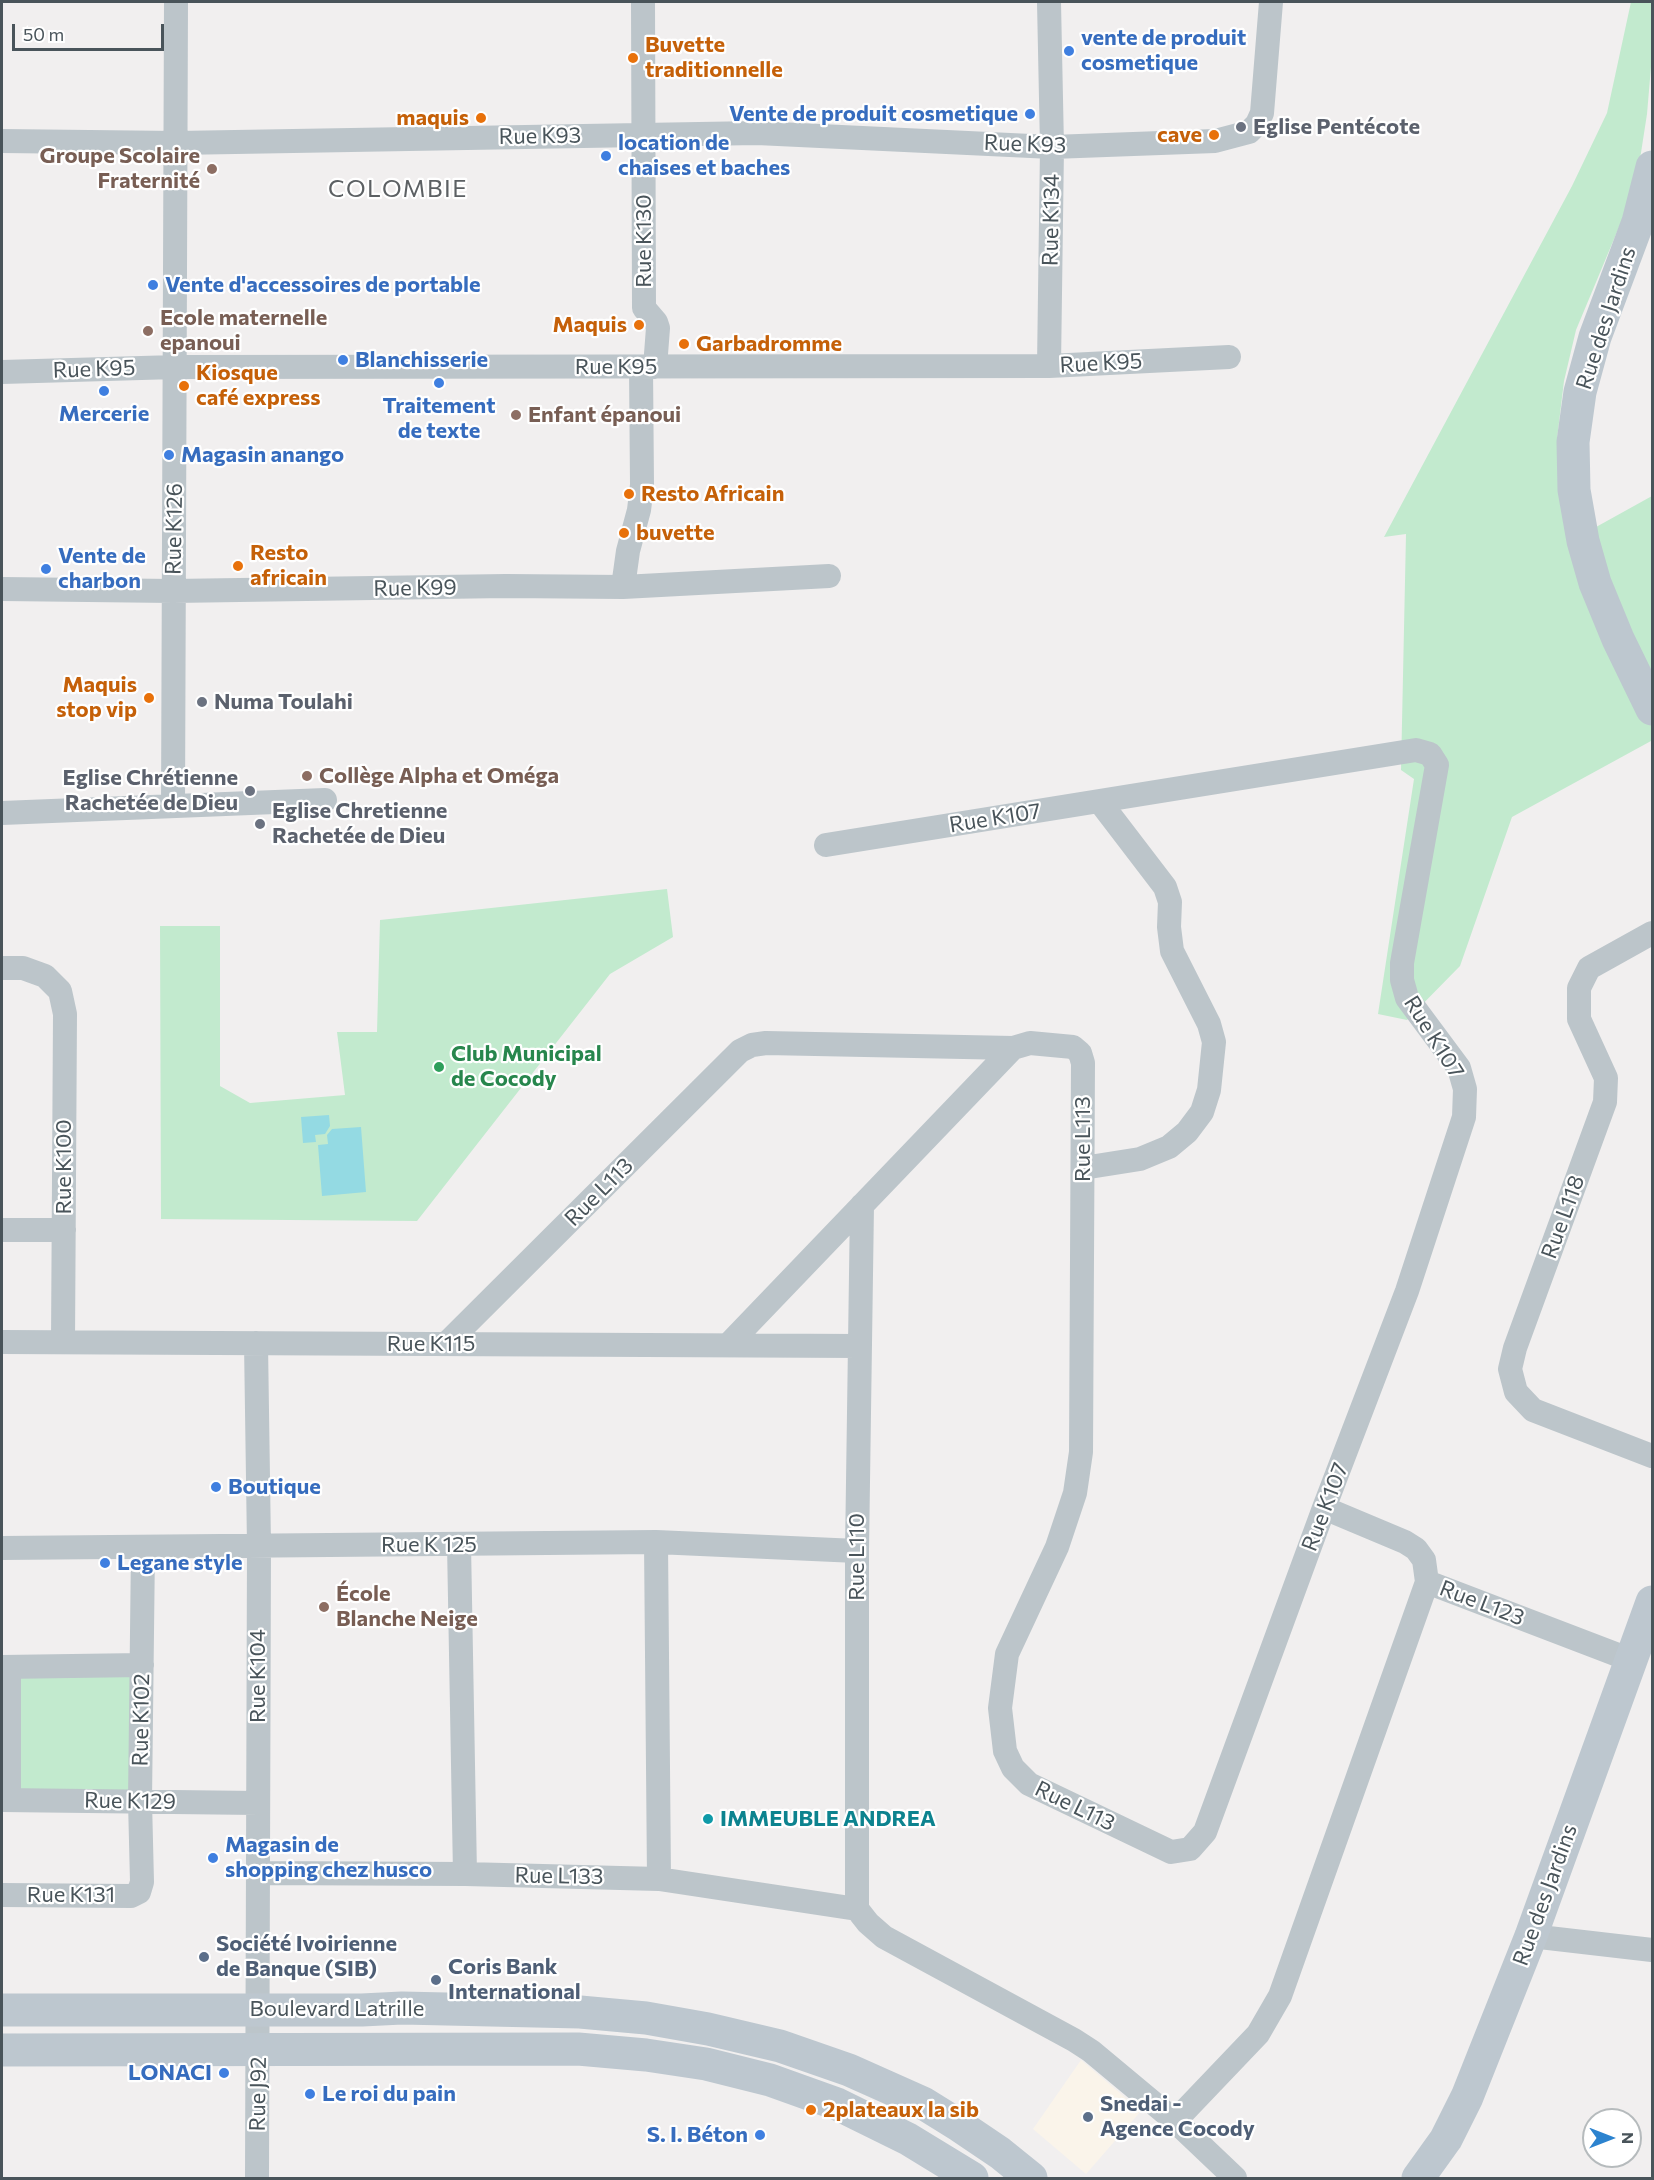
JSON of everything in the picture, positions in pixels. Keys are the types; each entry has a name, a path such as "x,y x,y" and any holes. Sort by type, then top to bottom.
{"main road":[{"name":"Rue des Jardins","path":"1653,167 1638,222 1595,337 1580,392 1573,442 1574,490 1583,541 1595,583 1618,639 1653,709"},
{"name":"Rue des Jardins","path":"1418,2178 1446,2139 1467,2097 1640,1656 1653,1602"},
{"name":"Boulevard Latrille","path":"2,2010 402,2008 580,2012 646,2018 708,2029 780,2046 849,2070 923,2103 992,2148 1031,2178"},
{"name":"Boulevard Latrille","path":"2,2050 578,2049 646,2055 706,2064 770,2080 837,2104 908,2139 972,2178"}],"street":[{"name":"Rue K126","path":"173,805 176,2"},
{"name":"Rue K130","path":"623,587 628,551 639,510 648,367 658,328 656,322 644,308 643,2"},
{"name":"Rue K134","path":"1049,2 1052,147 1049,366"},
{"name":"Rue K93","path":"2,141 177,143 778,133 1052,147 1215,141 1240,136 1254,128 1262,113 1271,2"},
{"name":"Rue K95","path":"2,372 176,367 1049,366 1229,357"},
{"name":"Rue K99","path":"2,589 173,591 506,586 623,587 829,576"},
{"name":"Rue K107","path":"826,845 1416,750 1430,754 1437,765 1402,963 1402,980 1407,998 1459,1068 1465,1089 1464,1117 1407,1291 1324,1508 1205,1832 1190,1850"},
{"path":"2,813 325,800"},
{"path":"1083,1168 1140,1159 1169,1147 1187,1132 1202,1112 1209,1090 1214,1042 1209,1024 1172,951 1169,927 1170,902 1165,887 1100,802"},
{"name":"Rue L118","path":"1653,933 1589,968 1579,988 1579,1019 1606,1078 1605,1102 1515,1348 1510,1369 1516,1392 1533,1410 1653,1456"},
{"name":"Rue K100","path":"2,968 23,968 45,976 60,991 65,1014 63,1342"},
{"name":"Rue L113","path":"446,1344 740,1051 752,1045 766,1043 1013,1048 1030,1043 1073,1047 1080,1053 1083,1064 1081,1452 1075,1493 1057,1547 1007,1654 1000,1708 1005,1751 1013,1768 1029,1784 1171,1852 1190,1850"},
{"path":"728,1345 1013,1048"},
{"name":"Rue L110","path":"857,1909 856,1551 862,1205"},
{"path":"2,1230 64,1230"},
{"name":"Rue K115","path":"2,1342 860,1346"},
{"name":"Rue K104","path":"256,1343 259,1546 258,2010"},
{"name":"Rue L123","path":"1324,1508 1406,1542 1416,1549 1424,1560 1426,1582 1640,1656"},
{"path":"656,1542 659,1879"},
{"name":"Rue K 125","path":"2,1548 656,1542 856,1551"},
{"path":"459,1544 465,1874"},
{"name":"Rue K102","path":"139,1892 142,1882 140,1801 142,1548"},
{"path":"1175,2121 1258,2034 1280,1996 1426,1582"},
{"path":"5,1800 5,1667 142,1665"},
{"name":"Rue K129","path":"5,1800 258,1803"},
{"name":"Rue L133","path":"258,1873 465,1874 659,1879 857,1909"},
{"name":"Rue K131","path":"2,1895 131,1896 139,1892"},
{"path":"857,1909 884,1937 1091,2051 1175,2121 1235,2178"},
{"path":"1532,1936 1653,1950"},
{"name":"Rue J92","path":"257,2178 258,2010"}],"shaded area":[{"path":"1081,2060 1141,2111 1086,2174 1033,2129"}],"green space":[{"path":"1631,2 1652,2 1652,55 1647,114 1638,172 1627,208 1576,330 1564,381 1557,439 1569,542 1652,496 1652,743 1651,741 1512,817 1460,966 1407,1020 1378,1014 1414,779 1401,770 1406,534 1384,537 1572,186 1607,113"},
{"name":"Club Municipal de Cocody","path":"667,889 673,937 610,974 417,1221 161,1219 160,926 220,926 220,1086 250,1103 345,1095 337,1032 377,1032 380,920"},
{"path":"20,1676 131,1677 129,1791 19,1790"}],"water":[{"path":"329,1115 330,1126 325,1134 315,1135 316,1142 303,1143 301,1117"},
{"path":"361,1127 366,1192 322,1196 318,1145 328,1144 327,1135 332,1129"}],"place":[{"name":"vente de produit cosmetique","path":"1069,51"},
{"name":"Buvette traditionnelle","path":"633,58"},
{"name":"Vente de produit cosmetique","path":"1030,114"},
{"name":"maquis","path":"481,118"},
{"name":"Eglise Pentécote","path":"1241,127"},
{"name":"cave","path":"1214,135"},
{"name":"location de chaises et baches","path":"606,156"},
{"name":"Groupe Scolaire Fraternité","path":"212,169"},
{"name":"Vente d'accessoires de portable","path":"153,285"},
{"name":"Maquis","path":"639,325"},
{"name":"Ecole maternelle epanoui","path":"148,331"},
{"name":"Garbadromme","path":"684,344"},
{"name":"Blanchisserie","path":"343,360"},
{"name":"Traitement de texte","path":"439,383"},
{"name":"Kiosque café express","path":"184,386"},
{"name":"Mercerie","path":"104,391"},
{"name":"Enfant épanoui","path":"516,415"},
{"name":"Magasin anango","path":"169,455"},
{"name":"Resto Africain","path":"629,494"},
{"name":"buvette","path":"624,533"},
{"name":"Resto africain","path":"238,566"},
{"name":"Vente de charbon","path":"46,569"},
{"name":"Maquis stop vip","path":"149,698"},
{"name":"Numa Toulahi","path":"202,702"},
{"name":"Collège Alpha et Oméga","path":"307,776"},
{"name":"Eglise Chrétienne Rachetée de Dieu","path":"250,791"},
{"name":"Eglise Chretienne Rachetée de Dieu","path":"260,824"},
{"name":"Club Municipal de Cocody","path":"439,1067"},
{"name":"Boutique","path":"216,1487"},
{"name":"Legane style","path":"105,1563"},
{"name":"École Blanche Neige","path":"324,1607"},
{"name":"IMMEUBLE ANDREA","path":"708,1819"},
{"name":"Magasin de shopping chez husco","path":"213,1858"},
{"name":"Société Ivoirienne de Banque (SIB)","path":"204,1957"},
{"name":"Coris Bank International","path":"436,1980"},
{"name":"LONACI","path":"224,2073"},
{"name":"Le roi du pain","path":"310,2094"},
{"name":"2plateaux la sib","path":"811,2110"},
{"name":"Snedai - Agence Cocody","path":"1088,2117"},
{"name":"S. I. Béton","path":"760,2135"}],"district":[{"name":"COLOMBIE","path":"398,189"}]}
